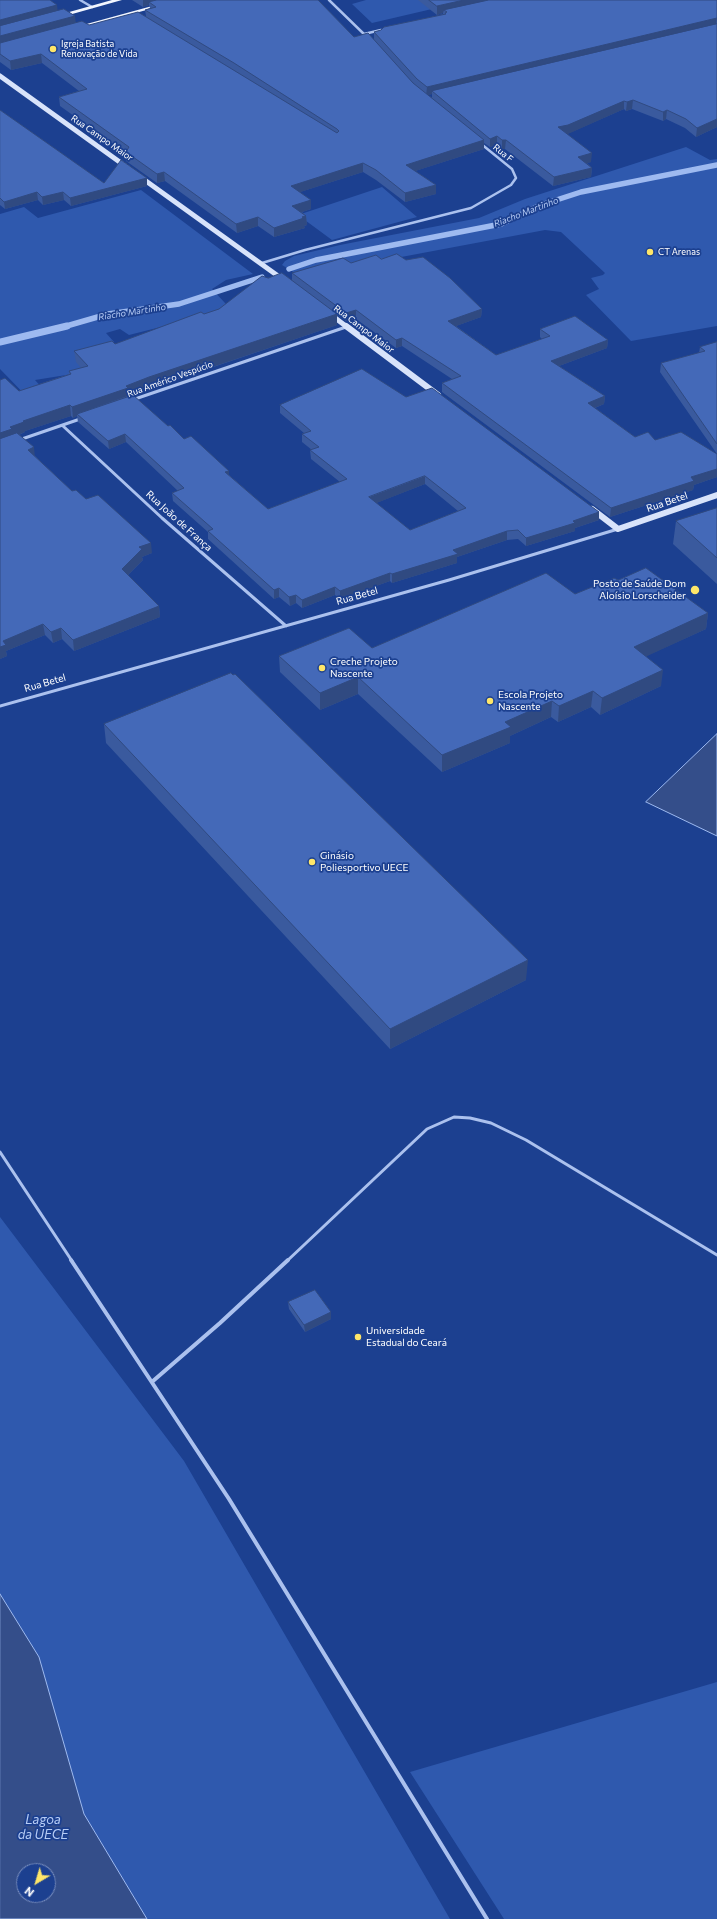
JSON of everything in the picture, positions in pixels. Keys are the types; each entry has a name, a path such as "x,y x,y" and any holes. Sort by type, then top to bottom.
{"main road":[{"path":"53,18 119,0"},
{"path":"66,31 180,0"}],"street":[{"path":"80,0 92,7"},
{"path":"329,0 369,40"},
{"path":"132,13 138,17"},
{"path":"364,34 387,29"},
{"name":"Rua Campo Maior","path":"0,76 292,286"},
{"name":"Rua F","path":"262,263 305,250 471,208 515,181 516,178 512,168 475,139"},
{"name":"Rua Campo Maior","path":"322,308 441,397"},
{"name":"Rua Américo Vespúcio","path":"130,401 346,327"},
{"path":"14,442 85,418"},
{"name":"Rua João de França","path":"63,426 162,518 286,626"},
{"name":"Rua Betel","path":"0,706 449,580 717,496"},
{"path":"587,505 618,528"}],"lane":[{"path":"153,1381 220,1323 427,1129 454,1117 470,1118 491,1123 526,1140 717,1256"},
{"path":"0,1152 229,1498 487,1919"}],"shaded area":[{"path":"366,0 419,0 432,9 372,23 352,4"},
{"path":"686,147 710,160 717,159 717,326 631,341 586,295 599,289 591,278 603,275 605,273 561,232 545,230 300,276 282,265 285,261 294,256 340,245 479,218 525,199"},
{"path":"382,187 417,217 332,240 298,215"},
{"path":"141,190 253,274 226,280 212,289 225,303 228,310 129,335 120,329 106,333 114,342 107,344 85,372 35,380 53,400 36,406 0,369 0,214 24,207 38,218"},
{"path":"0,1217 184,1461 450,1919 0,1919"},
{"path":"717,1682 717,1919 504,1919 410,1772"}],"water":[{"path":"717,734 717,836 646,802"},
{"name":"Lagoa da UECE","path":"0,1594 39,1657 84,1814 147,1919 0,1919"}],"building":[{"path":"0,0 50,0 57,5 0,20"},
{"path":"157,0 318,0 354,37 368,33 413,83 484,140 406,165 436,185 405,193 376,170 363,163 291,186 311,200 292,206 306,216 302,217 304,218 274,228 258,217 236,224 164,172 157,174 126,152 129,147 59,97 87,89 41,54 10,61 0,54 0,43 82,21 89,25 138,12 337,133 339,131 234,63 145,10 156,7 149,2"},
{"path":"429,0 464,0 437,6"},
{"path":"489,0 717,0 717,18 427,87 417,79 374,32 381,30 384,27 446,14 445,13 447,12 444,10"},
{"path":"64,9 75,16 0,36 0,26"},
{"path":"717,24 717,119 697,128 686,119 667,110 663,112 633,100 627,102 624,101 568,125 558,127 592,153 578,157 592,168 554,177 506,140 502,140 497,136 490,139 432,91"},
{"path":"0,110 104,183 121,160 147,178 70,198 63,192 42,197 37,192 4,202 0,198"},
{"path":"397,254 406,260 423,257 450,278 482,309 448,321 496,355 550,336 540,329 575,316 608,340 551,361 605,396 588,403 635,437 648,432 655,440 681,432 717,454 717,469 691,477 694,481 611,508 442,383 461,376 402,338 396,340 356,310 346,313 292,273 343,258 351,263 376,255 381,259"},
{"path":"282,273 337,314 149,377 126,386 128,388 72,407 70,405 23,421 24,422 10,427 12,429 0,433 0,380 5,378 19,391 71,374 69,371 88,366 74,351 112,341 115,344 201,312 204,314 219,309 262,276 268,278"},
{"path":"717,342 717,444 661,363 705,351 700,347"},
{"path":"362,369 406,397 432,388 599,512 573,521 575,523 526,538 518,530 507,531 453,550 458,554 392,574 390,573 340,591 335,587 302,600 296,595 289,597 279,588 274,590 208,531 213,529 172,493 184,488 125,434 108,441 77,414 133,395 168,426 170,425 184,439 191,436 229,471 225,472 268,509 347,479 310,450 319,447 302,434 311,431 280,405","holes":["425,476 466,508 410,530 369,497"]},
{"path":"17,433 34,447 28,450 72,491 76,490 86,499 98,495 151,543 139,547 142,549 122,569 159,606 73,640 61,628 51,632 43,624 3,641 6,645 0,647 0,439"},
{"path":"717,508 717,558 676,521"},
{"name":"Escola Projeto Nascente","path":"646,568 708,613 634,647 663,670 602,698 593,691 559,706 552,701 505,722 511,727 442,755 358,677 320,693 279,656 349,628 372,648 546,573 575,594 614,578 618,580"},
{"name":"Ginásio Poliesportivo UECE","path":"231,673 233,675 235,674 528,960 390,1029 104,724"},
{"path":"315,1290 331,1312 304,1325 288,1302"}],"waterway":[{"name":"Riacho Martinho","path":"289,269 316,260 501,224 541,205 581,192 717,165"},
{"name":"Riacho Martinho","path":"64,327 108,314 179,304 262,277"},
{"name":"Riacho Martinho","path":"0,342 64,327"}],"place":[{"name":"Igreja Batista Renovação de Vida","path":"53,49"},
{"name":"CT Arenas","path":"650,252"},
{"name":"Posto de Saúde Dom Aloísio Lorscheider","path":"695,590"},
{"name":"Creche Projeto Nascente","path":"322,668"},
{"name":"Escola Projeto Nascente","path":"490,701"},
{"name":"Ginásio Poliesportivo UECE","path":"312,862"},
{"name":"Universidade Estadual do Ceará","path":"358,1337"}]}
